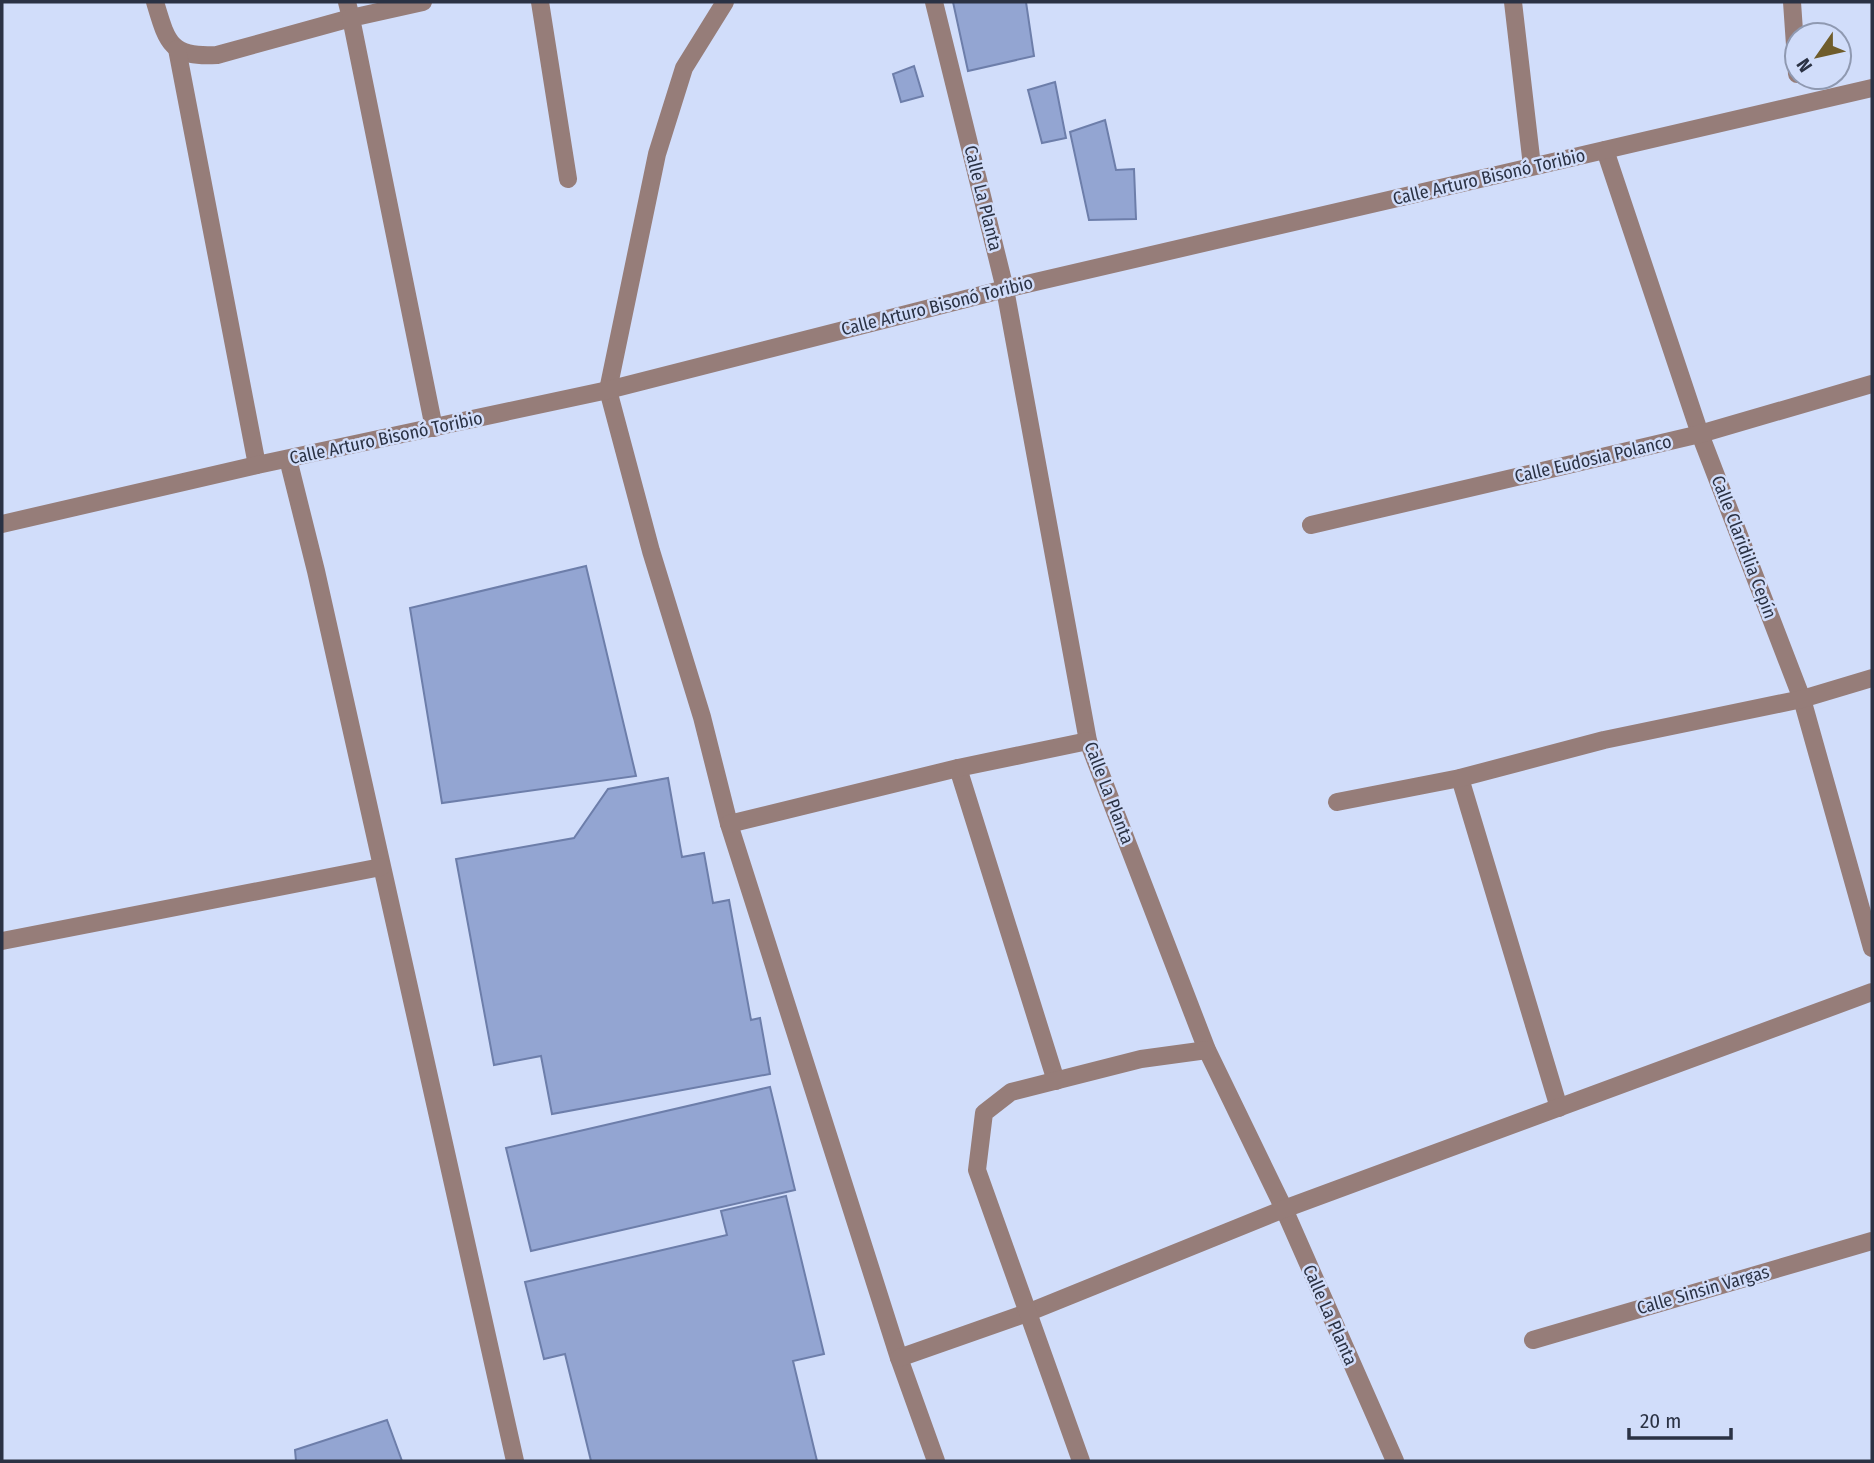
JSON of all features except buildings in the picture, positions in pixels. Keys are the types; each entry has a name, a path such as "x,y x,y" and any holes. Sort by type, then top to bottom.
{"street":[{"path":"155,2 166,36 177,48 194,57 217,55 349,10 424,2"},
{"path":"540,2 568,179"},
{"path":"725,2 684,68 657,154 608,390 651,551 702,716 729,824 899,1358 936,1461"},
{"name":"Calle La Planta","path":"934,2 1005,289 1088,741 1207,1050 1284,1209 1395,1461"},
{"path":"1513,2 1532,166"},
{"path":"1792,2 1793,21"},
{"path":"349,10 434,428"},
{"path":"177,48 257,465"},
{"name":"Calle Arturo Bisonó Toribio","path":"2,524 288,458 608,390 1005,289 1872,88"},
{"path":"1798,91 1799,106"},
{"name":"Calle Claridilia Cepín","path":"1605,150 1700,434 1802,699 1872,948"},
{"name":"Calle Eudosia Polanco","path":"1311,525 1700,434 1872,384"},
{"path":"288,458 316,571 515,1461"},
{"path":"1337,802 1460,778 1604,740 1802,699 1872,678"},
{"path":"729,824 958,768 1088,741"},
{"path":"958,768 1056,1081"},
{"path":"1460,778 1559,1108"},
{"path":"2,941 381,867"},
{"path":"899,1358 1027,1313 1284,1209 1872,992"},
{"path":"1081,1461 977,1170 984,1113 1011,1092 1141,1059 1207,1050"},
{"name":"Calle Sinsin Vargas","path":"1533,1340 1872,1241"}]}
